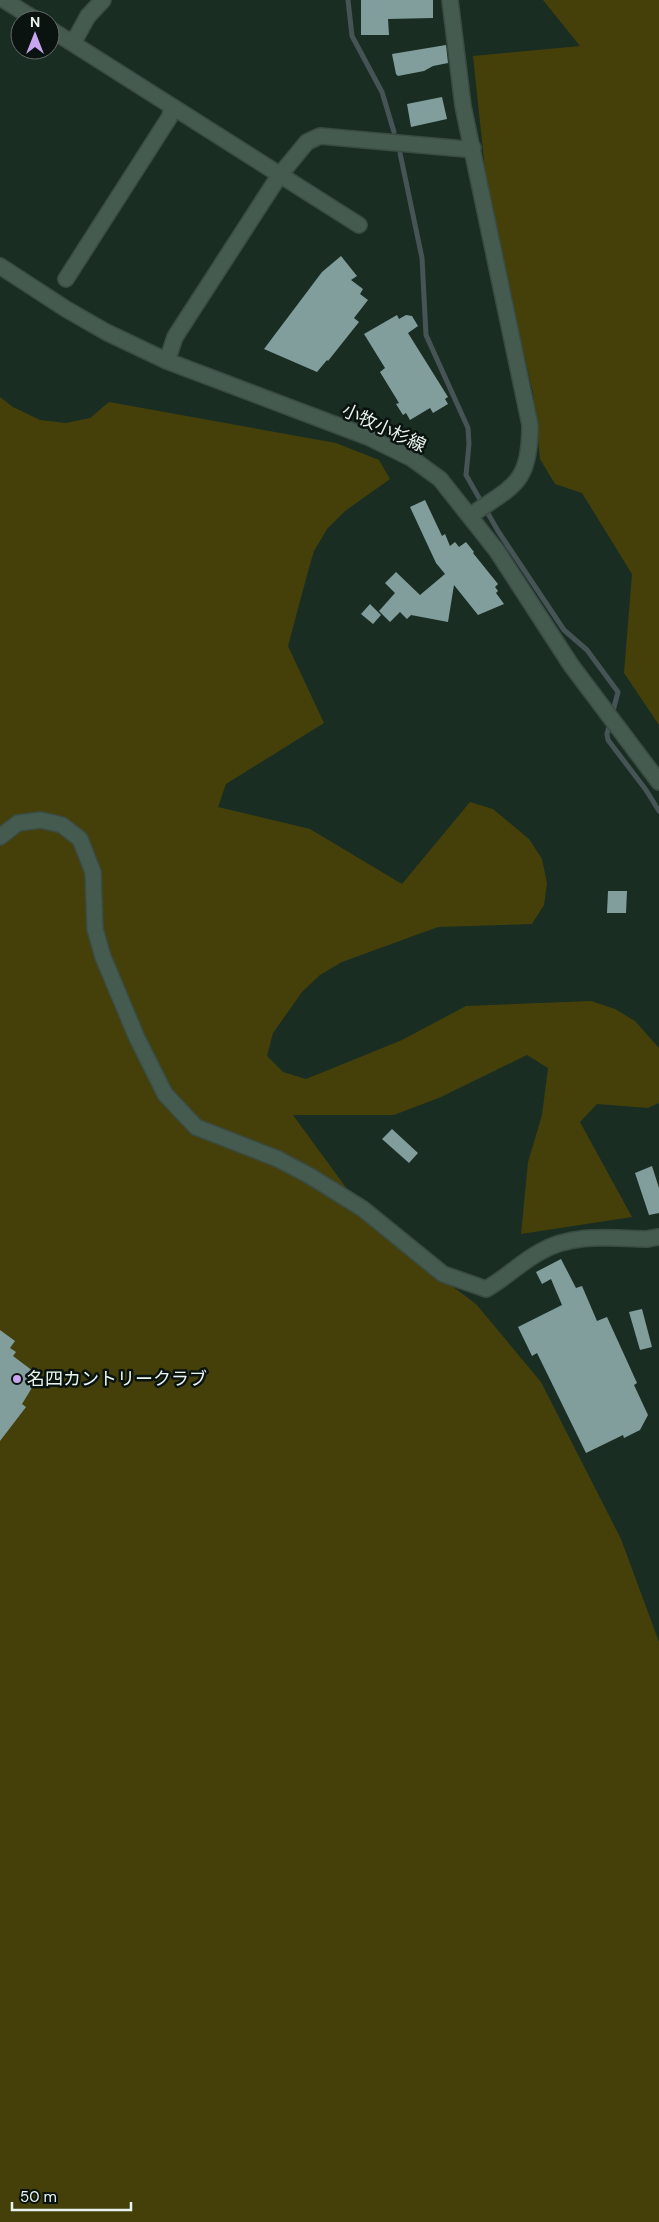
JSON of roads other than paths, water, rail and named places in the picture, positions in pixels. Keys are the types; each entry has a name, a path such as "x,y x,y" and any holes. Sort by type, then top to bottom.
{"street":[{"path":"4,0 20,10"},
{"path":"73,43 88,16 103,0"},
{"path":"450,0 463,106 473,148 490,242 530,425 529,452 523,473 513,485 473,514"},
{"path":"60,35 279,176 359,225"},
{"path":"66,279 169,118 173,107"},
{"path":"167,361 175,337 279,176 306,142 320,136 465,149 473,148"},
{"name":"小牧小杉線","path":"0,266 98,327 167,361 368,437 411,458 440,480 473,514 571,665 659,782"},
{"path":"0,838 18,823 41,820 62,824 80,839 93,872 95,929 103,957 137,1038 165,1094 196,1127 278,1159 310,1176 363,1209 443,1274 486,1289 506,1278 540,1251 570,1240 647,1239 659,1237"}],"waterway":[{"path":"348,0 352,36 382,92 394,132"},
{"path":"400,153 422,258 426,335 468,428 469,444 466,475 498,531 564,630 587,650 618,692 607,734 608,740 646,790 659,811"}],"place":[{"name":"名四カントリークラブ","path":"17,1379"}]}
